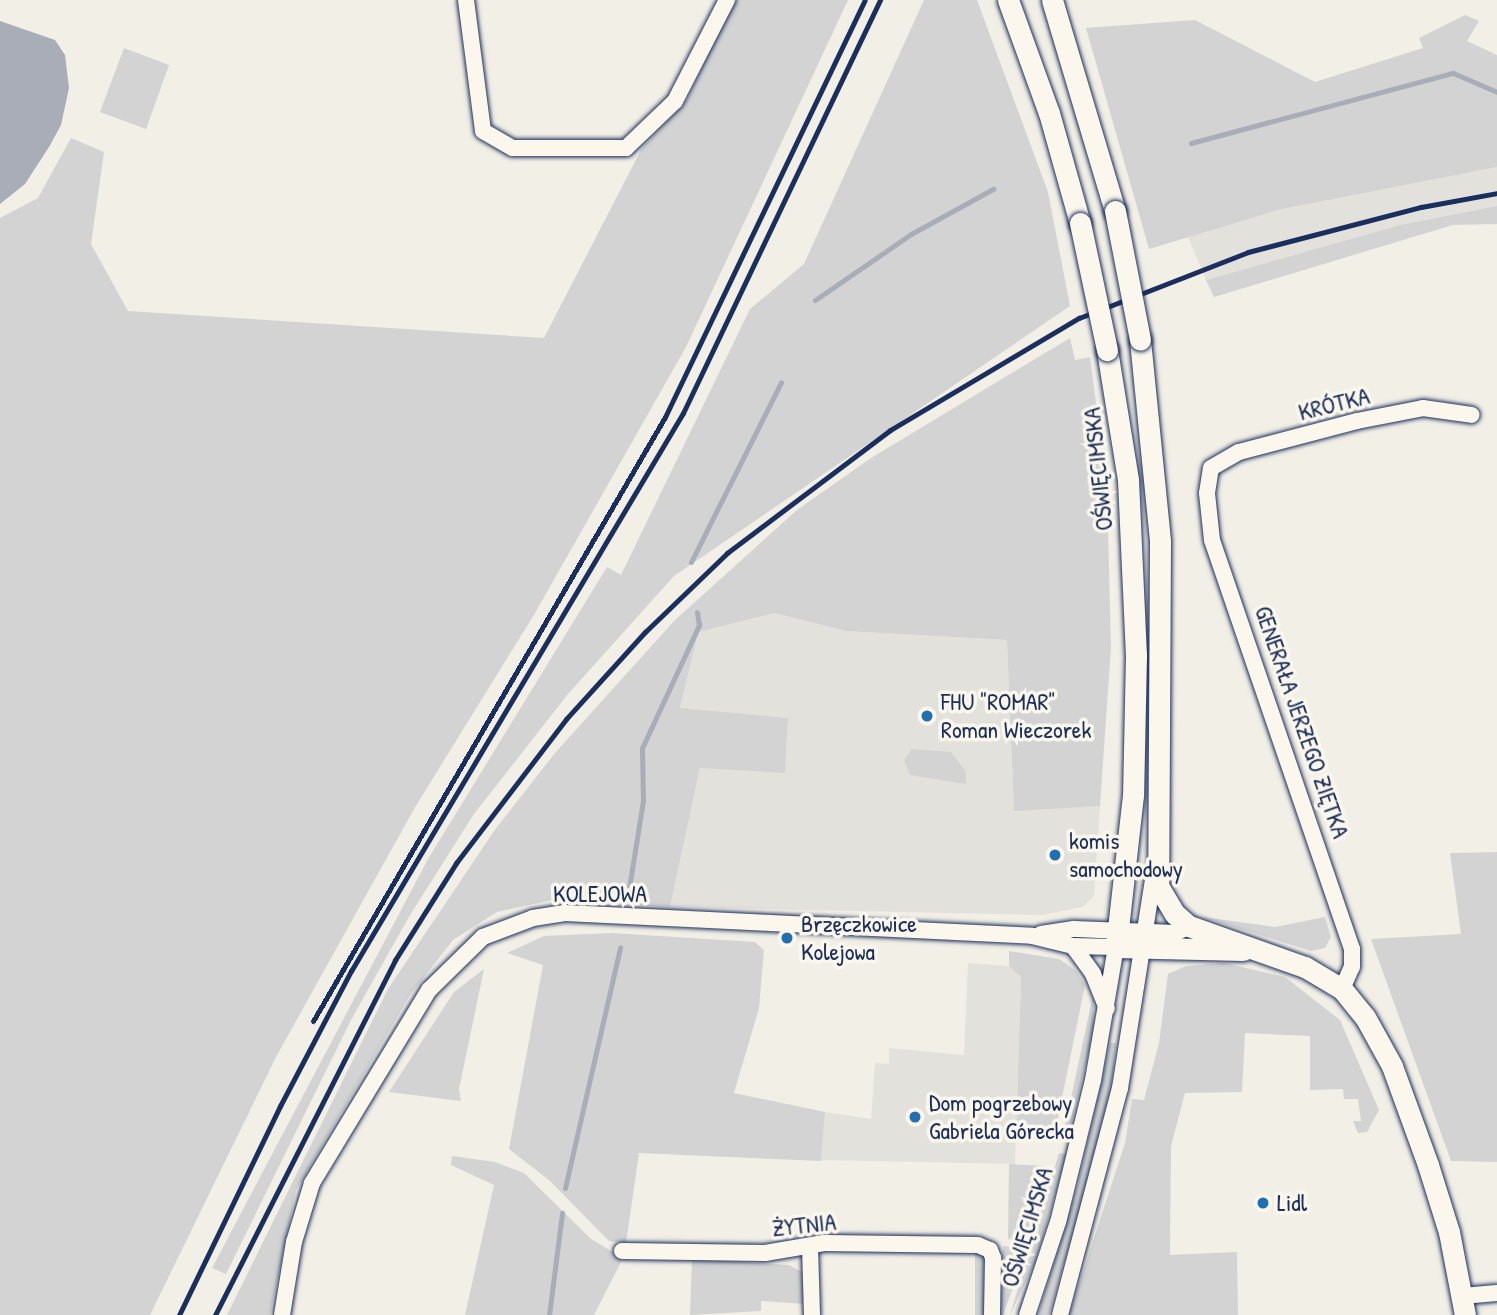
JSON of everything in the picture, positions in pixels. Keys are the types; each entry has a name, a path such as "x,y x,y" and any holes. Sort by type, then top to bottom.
{"main road":[{"name":"OŚWIĘCIMSKA","path":"1008,0 1049,113 1080,223 1107,350 1128,480 1136,655 1132,795 1117,939"},
{"path":"1052,0 1115,211 1140,340 1162,579 1155,870 1165,900 1189,926 1259,948 1306,967 1342,989 1365,1017 1392,1066 1428,1165 1463,1305"},
{"path":"1117,939 1259,948"}],"street":[{"path":"466,0 483,131 513,148 626,148 675,101 727,0"},
{"name":"KRÓTKA","path":"1211,468 1239,452 1357,421 1423,408 1472,415"},
{"name":"GENERAŁA JERZEGO ZIĘTKA","path":"1211,468 1207,493 1212,540 1352,949 1352,967 1342,989"},
{"path":"1060,1315 1120,1088 1155,870"},
{"name":"KOLEJOWA","path":"282,1315 294,1242 312,1183 429,990 482,937 533,918 565,913 1032,936 1073,946 1117,939"},
{"path":"1144,940 1176,933 1189,926"},
{"name":"KOLEJOWA","path":"1032,936 1074,929 1117,939"},
{"name":"OŚWIĘCIMSKA","path":"1027,1315 1058,1222 1107,1008 1117,939"},
{"path":"1073,946 1093,974 1107,1008"},
{"name":"ŻYTNIA","path":"622,1251 765,1253 824,1243 971,1244 990,1251 992,1315"},
{"path":"810,1247 812,1315"},
{"path":"1463,1305 1497,1293"}],"shaded area":[{"path":"733,0 848,0 686,347 535,613 414,809 276,1057 150,1315 0,1315 0,218 38,198 71,138 104,152 91,244 128,311 544,338 642,148 687,100"},
{"path":"924,0 977,0 1048,192 1070,306 674,576 568,694 474,814 410,915 351,1020 226,1274 212,1268 428,859 607,567 621,575 750,309 804,264"},
{"path":"1465,15 1479,21 1467,41 1497,55 1497,167 1282,209 1149,249 1086,28 1195,20 1315,82 1423,48 1419,38"},
{"path":"0,21 55,40 65,55 69,88 61,125 49,147 25,184 0,204"},
{"path":"124,48 169,65 146,129 100,112"},
{"path":"1497,167 1497,206 1400,225 1206,280 1188,237 1282,209"},
{"path":"1497,206 1497,224 1453,225 1214,297 1206,280 1400,225"},
{"path":"1070,338 1075,360 1090,357 1107,489 1111,647 1100,806 1014,811 1007,640 846,631 774,613 698,632 680,708 788,718 785,773 700,768 670,907 552,900 497,912 453,940 410,995 296,1190 270,1315 227,1315 388,989 494,831 555,753 675,620 797,510 871,458"},
{"path":"774,613 846,631 1007,640 1014,810 1100,806 1094,896 1083,907 1042,915 670,907 700,768 785,772 788,718 680,709 697,632"},
{"path":"912,749 951,752 966,772 966,784 910,775 904,760"},
{"path":"1497,852 1497,1162 1451,1161 1371,939 1461,934 1450,853"},
{"path":"1202,917 1275,927 1325,917 1331,937 1325,948 1311,951"},
{"path":"612,933 755,942 764,950 759,1008 734,1093 825,1112 821,1161 639,1153 626,1243 609,1241 550,1181 509,1149 543,965 507,953 544,936"},
{"path":"1009,951 1059,959 1075,970 1085,985 1053,1142 1016,1137 1021,977 1009,966"},
{"path":"968,963 1009,966 1021,977 1015,1164 821,1160 825,1112 871,1119 875,1063 889,1064 889,1048 964,1055"},
{"path":"1224,963 1285,977 1340,1020 1379,1110 1367,1132 1358,1133 1353,1121 1361,1121 1358,1099 1344,1099 1343,1089 1310,1090 1310,1036 1245,1033 1242,1092 1185,1093 1171,1146 1170,1255 1237,1252 1238,1315 1069,1315 1125,1143 1132,1099 1144,1100 1159,1043 1168,974 1186,966"},
{"path":"484,969 459,1089 461,1101 389,1092 454,992"},
{"path":"1093,995 1094,1029 1067,1141 1062,1140"},
{"path":"1110,1043 1116,1043 1112,1082 1100,1140 1049,1315 1038,1315 1078,1185"},
{"path":"1059,1153 1067,1154 1035,1263 1010,1315"},
{"path":"452,1156 495,1162 524,1173 591,1239 623,1258 594,1315 465,1315 494,1185 451,1165"},
{"path":"1009,1164 1045,1166 1028,1242 1008,1239"},
{"path":"1003,1246 1022,1248 1025,1255 1003,1315 996,1315"},
{"path":"975,1253 983,1254 985,1258 987,1315 975,1315"},
{"path":"692,1259 789,1265 804,1273 805,1304 761,1301 761,1311 690,1315"}],"waterway":[{"path":"1191,143 1453,73 1497,92"},
{"path":"815,300 911,234 993,189"},
{"path":"691,562 781,382"},
{"path":"629,888 643,801 642,748 699,625 697,612"},
{"path":"565,1188 620,947"},
{"path":"549,1315 562,1213"}],"railway":[{"path":"313,1021 665,417 865,0"},
{"path":"179,1315 280,1106 351,971 683,413 880,0"},
{"path":"215,1315 395,960 456,863 566,719 645,632 727,553 890,430 1079,318 1248,252 1421,207 1497,193"}],"place":[{"name":"FHU \"ROMAR\" Roman Wieczorek","path":"927,716"},
{"name":"komis samochodowy","path":"1055,855"},
{"name":"Brzęczkowice Kolejowa","path":"787,938"},
{"name":"Dom pogrzebowy Gabriela Górecka","path":"915,1117"},
{"name":"Lidl","path":"1263,1203"}]}
